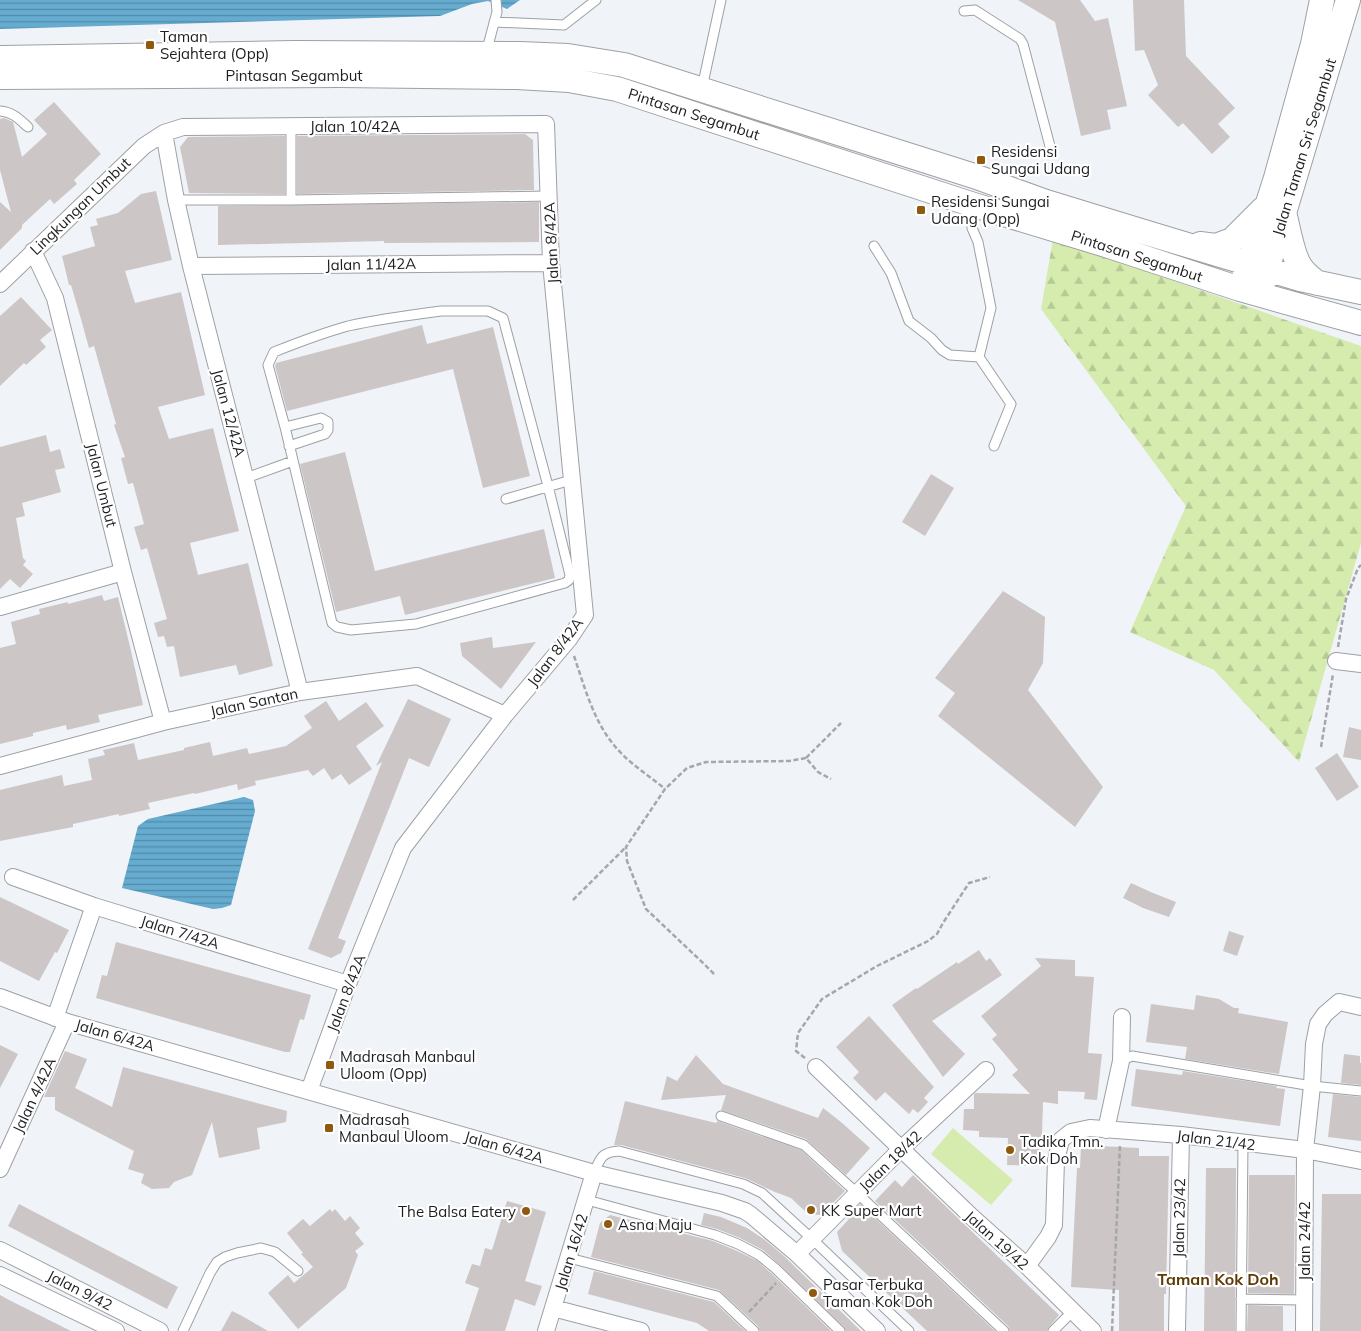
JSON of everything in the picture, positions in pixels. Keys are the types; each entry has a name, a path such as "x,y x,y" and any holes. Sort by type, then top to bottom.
{"main road":[{"name":"Jalan Taman Sri Segambut","path":"1276,209 1276,178 1313,44 1322,0"},
{"name":"Jalan Taman Sri Segambut","path":"1250,292 1276,209 1348,0"},
{"name":"Pintasan Segambut","path":"0,58 294,53 520,54 578,58 624,65 965,173 1070,209 1300,279 1361,292"},
{"name":"Pintasan Segambut","path":"0,77 339,74 517,77 569,80 618,89 974,205 1106,245 1250,292 1361,323"},
{"path":"1178,242 1216,246 1232,240 1276,209 1300,267 1317,283"}],"street":[{"name":"Jalan 10/42A","path":"164,133 183,127 546,124"},
{"name":"Jalan 8/42A","path":"309,1091 348,984 403,848 585,615 550,262 546,124"},
{"name":"Jalan 12/42A","path":"164,133 176,200 191,266 300,692"},
{"name":"Lingkungan Umbut","path":"0,284 144,146 164,133"},
{"name":"Jalan Umbut","path":"33,251 55,298 123,572 163,722"},
{"name":"Jalan 11/42A","path":"191,266 550,262"},
{"path":"0,607 123,572"},
{"path":"1336,661 1361,664"},
{"name":"Jalan Santan","path":"0,766 163,722 300,692 417,676 506,715"},
{"name":"Jalan 7/42A","path":"13,877 94,906 348,984"},
{"name":"Jalan 4/42A","path":"0,1169 61,1020 94,906"},
{"name":"Jalan 6/42A","path":"0,997 61,1020 594,1173 722,1203 744,1211 797,1254 877,1331"},
{"name":"Jalan 24/42","path":"1304,1331 1305,1150 1312,1086 1314,1044 1318,1024 1325,1014 1340,1002 1361,1007"},
{"path":"1106,1130 1121,1061 1122,1017"},
{"name":"Jalan 19/42","path":"816,1067 972,1217 1027,1266 1093,1331"},
{"name":"Jalan 18/42","path":"797,1254 901,1149 986,1070"},
{"name":"Jalan 21/42","path":"1027,1266 1048,1237 1054,1225 1056,1160 1061,1140 1071,1132 1090,1128 1181,1135 1305,1150 1361,1161"},
{"name":"Jalan 23/42","path":"1177,1331 1181,1135"},
{"name":"Jalan 16/42","path":"546,1331 594,1173"},
{"name":"Jalan 9/42","path":"0,1250 160,1331"},
{"name":"Jalan 9/42","path":"0,1275 116,1331"},
{"path":"553,1308 614,1328 641,1331"}],"lane":[{"path":"485,54 497,12 496,0"},
{"path":"494,22 564,25 596,0"},
{"path":"701,90 721,0"},
{"path":"964,11 975,10 1020,39 1023,44 1051,150"},
{"path":"0,111 13,114 28,127"},
{"path":"291,200 292,126"},
{"path":"176,200 549,196"},
{"path":"974,205 972,228 978,242 991,308 979,357 1011,404 994,446"},
{"path":"874,246 891,273 909,321 950,355 979,357"},
{"path":"488,310 503,318 548,486 570,574 569,580 565,583 416,624 351,630 337,627 332,623 285,427 268,365 274,352 304,340 349,326 378,320 441,311 488,310"},
{"path":"285,427 321,418 328,422 328,430 325,434 289,446"},
{"path":"246,478 292,461"},
{"path":"506,499 571,480"},
{"path":"1121,1061 1132,1056 1312,1086 1361,1091"},
{"path":"721,1116 804,1145 1004,1331"},
{"path":"1241,1331 1243,1143"},
{"path":"594,1173 599,1159 608,1152 618,1151 743,1184 762,1193 909,1331"},
{"path":"587,1200 715,1235 759,1254 840,1331"},
{"path":"184,1331 210,1273 217,1262 225,1257 261,1248 275,1252 298,1271"},
{"path":"569,1258 717,1296 754,1331"},
{"path":"1241,1299 1304,1300"},
{"path":"1053,1331 1073,1311"}],"path":[{"path":"568,639 592,709 607,736 623,755 665,789"},
{"path":"573,900 626,847 665,789 687,768 706,762 789,761 806,758 841,723"},
{"path":"806,758 818,772 831,779"},
{"path":"626,847 627,861 646,909 714,974"},
{"path":"816,1067 796,1051 798,1032 822,1000 877,966 928,941 940,930 969,883 990,877"},
{"path":"1112,1331 1120,1145"},
{"path":"742,1320 783,1275"}],"green space":[{"path":"1053,239 1361,346 1361,543 1299,762 1214,670 1130,632 1186,506 1041,309"},
{"path":"953,1128 1013,1180 991,1205 931,1154"}],"water":[{"path":"0,0 520,0 507,9 488,1 472,4 440,16 0,29"},
{"path":"244,797 253,800 255,811 231,905 213,909 122,888 138,826 148,819"}],"building":[{"path":"1018,0 1080,0 1095,21 1108,18 1127,106 1107,110 1111,129 1081,136 1055,22"},
{"path":"1133,0 1184,0 1186,56 1235,108 1218,124 1230,137 1212,154 1183,123 1178,127 1148,95 1158,85 1144,50 1135,51"},
{"path":"54,102 101,154 74,180 77,184 54,204 50,199 22,225 22,228 0,250 0,202 11,212 0,170 0,119 4,118 13,122 22,157 47,134 34,120"},
{"path":"525,134 533,140 534,190 297,194 297,136"},
{"path":"285,136 285,194 189,193 180,147 188,137"},
{"path":"156,191 172,260 125,271 135,303 181,292 205,395 158,407 169,439 213,428 239,531 190,543 198,575 248,563 273,666 239,675 236,665 180,677 174,646 167,647 164,636 158,637 154,623 167,619 147,548 141,550 134,527 144,524 133,483 128,484 121,458 125,457 114,425 116,424 94,346 89,348 62,256 95,246 90,227 98,225 96,219 118,213 141,194"},
{"path":"539,202 539,242 384,243 384,241 218,245 218,206"},
{"path":"21,297 52,330 40,340 46,347 26,365 24,363 0,386 0,316"},
{"path":"422,325 427,344 493,327 530,476 483,488 453,369 287,411 275,366 276,363"},
{"path":"46,435 50,452 60,449 65,468 55,470 61,492 22,503 25,516 16,518 23,558 26,561 23,565 33,574 20,588 10,579 0,589 0,447"},
{"path":"345,452 375,571 544,529 555,578 405,615 400,596 336,612 300,464"},
{"path":"931,474 954,488 925,536 902,522"},
{"path":"1003,591 1045,617 1043,663 1028,690 1103,787 1075,827 938,716 955,693 935,678"},
{"path":"102,595 104,601 118,597 143,705 98,715 100,722 67,730 66,725 0,744 0,648 16,644 11,622 40,614 39,609"},
{"path":"492,637 493,648 536,642 501,689 462,656 460,643"},
{"path":"408,699 451,719 429,767 409,758 338,938 346,941 341,953 331,958 308,949 382,762 376,766"},
{"path":"326,701 339,721 366,702 384,726 356,746 372,769 349,785 341,774 332,780 324,768 313,776 308,770 255,781 256,785 238,790 237,784 148,803 150,809 119,816 119,814 73,824 73,827 0,841 0,790 62,775 64,786 92,780 88,759 105,755 103,750 134,743 138,760 210,742 213,756 247,748 249,754 286,746 312,728 304,716"},
{"path":"1349,727 1361,730 1361,760 1343,757"},
{"path":"1337,753 1359,787 1337,801 1315,768"},
{"path":"1131,883 1176,902 1169,917 1143,908 1123,898"},
{"path":"0,897 69,930 39,981 0,961"},
{"path":"1229,931 1244,936 1237,956 1223,951"},
{"path":"116,942 311,995 304,1020 300,1019 290,1052 96,998 102,975 107,976"},
{"path":"979,950 986,961 990,958 1002,975 932,1021 965,1054 943,1077 892,1005 957,962 958,964"},
{"path":"1035,958 1075,960 1075,976 1094,977 1088,1053 1102,1054 1097,1100 1084,1099 1085,1092 1058,1091 1058,1104 1043,1102 1041,1166 1007,1165 1008,1138 979,1137 979,1131 963,1130 964,1109 974,1109 974,1094 976,1093 1030,1094 1012,1075 1018,1070 992,1039 997,1035 981,1016 1041,966"},
{"path":"1196,995 1219,999 1234,1008 1239,1008 1238,1013 1288,1022 1279,1074 1185,1059 1187,1047 1146,1042 1151,1004 1194,1010"},
{"path":"869,1016 934,1087 924,1098 928,1102 918,1113 913,1109 909,1114 885,1092 876,1101 853,1078 859,1072 836,1047"},
{"path":"0,1045 18,1054 0,1088"},
{"path":"65,1051 87,1059 75,1088 112,1107 123,1067 287,1111 286,1122 257,1128 260,1149 219,1158 212,1122 192,1175 174,1182 169,1188 152,1189 141,1183 144,1174 128,1169 134,1151 55,1110 55,1097 44,1097"},
{"path":"1344,1054 1360,1056 1361,1085 1341,1083"},
{"path":"696,1055 723,1084 818,1118 823,1108 870,1148 846,1175 806,1139 721,1110 726,1095 661,1100 667,1076 677,1081"},
{"path":"1136,1069 1182,1075 1183,1071 1277,1086 1276,1088 1285,1089 1280,1126 1131,1106"},
{"path":"1333,1094 1361,1097 1361,1141 1328,1137"},
{"path":"625,1101 716,1123 717,1121 801,1150 845,1191 821,1215 808,1214 791,1198 745,1178 621,1145 614,1145"},
{"path":"1081,1145 1139,1148 1139,1156 1169,1156 1164,1331 1119,1331 1119,1290 1071,1287 1077,1168 1080,1168"},
{"path":"1206,1168 1236,1168 1235,1331 1204,1331"},
{"path":"913,1175 1059,1315 1047,1331 1010,1331 1008,1326 875,1201 895,1180 902,1187"},
{"path":"1249,1175 1295,1175 1294,1294 1248,1293"},
{"path":"1322,1194 1361,1194 1361,1331 1320,1331"},
{"path":"507,1201 546,1212 525,1281 542,1286 535,1306 515,1299 505,1331 465,1331 479,1288 465,1283 472,1264 480,1266 485,1248 492,1250"},
{"path":"19,1204 178,1287 167,1309 8,1226"},
{"path":"860,1204 995,1331 927,1331 842,1251 837,1232 849,1219 846,1218"},
{"path":"330,1209 332,1212 335,1209 345,1221 350,1216 360,1228 355,1233 364,1244 355,1251 358,1255 346,1288 298,1329 268,1293 288,1275 294,1283 313,1267 301,1254 303,1253 287,1233 303,1219 310,1226"},
{"name":"Pasar Terbuka Taman Kok Doh","path":"704,1213 721,1217 747,1228 765,1240 861,1331 846,1331 763,1250 740,1238 701,1225"},
{"path":"610,1215 713,1241 756,1260 831,1331 760,1331 758,1326 719,1290 591,1257 600,1223"},
{"path":"594,1271 714,1302 745,1331 709,1331 697,1323 588,1294"},
{"path":"0,1295 9,1300 71,1331 0,1331"},
{"path":"1248,1305 1283,1306 1283,1331 1247,1331"},
{"path":"232,1311 242,1316 268,1331 221,1331"}],"place":[{"name":"Taman Sejahtera (Opp)","path":"150,45"},
{"name":"Residensi Sungai Udang","path":"981,160"},
{"name":"Residensi Sungai Udang (Opp)","path":"921,210"},
{"name":"Madrasah Manbaul Uloom (Opp)","path":"330,1065"},
{"name":"Madrasah Manbaul Uloom","path":"329,1128"},
{"name":"Tadika Tmn. Kok Doh","path":"1010,1150"},
{"name":"KK Super Mart","path":"811,1210"},
{"name":"The Balsa Eatery","path":"526,1211"},
{"name":"Asna Maju","path":"608,1224"},
{"name":"Pasar Terbuka Taman Kok Doh","path":"813,1293"}],"district":[{"name":"Taman Kok Doh","path":"1218,1279"}]}
